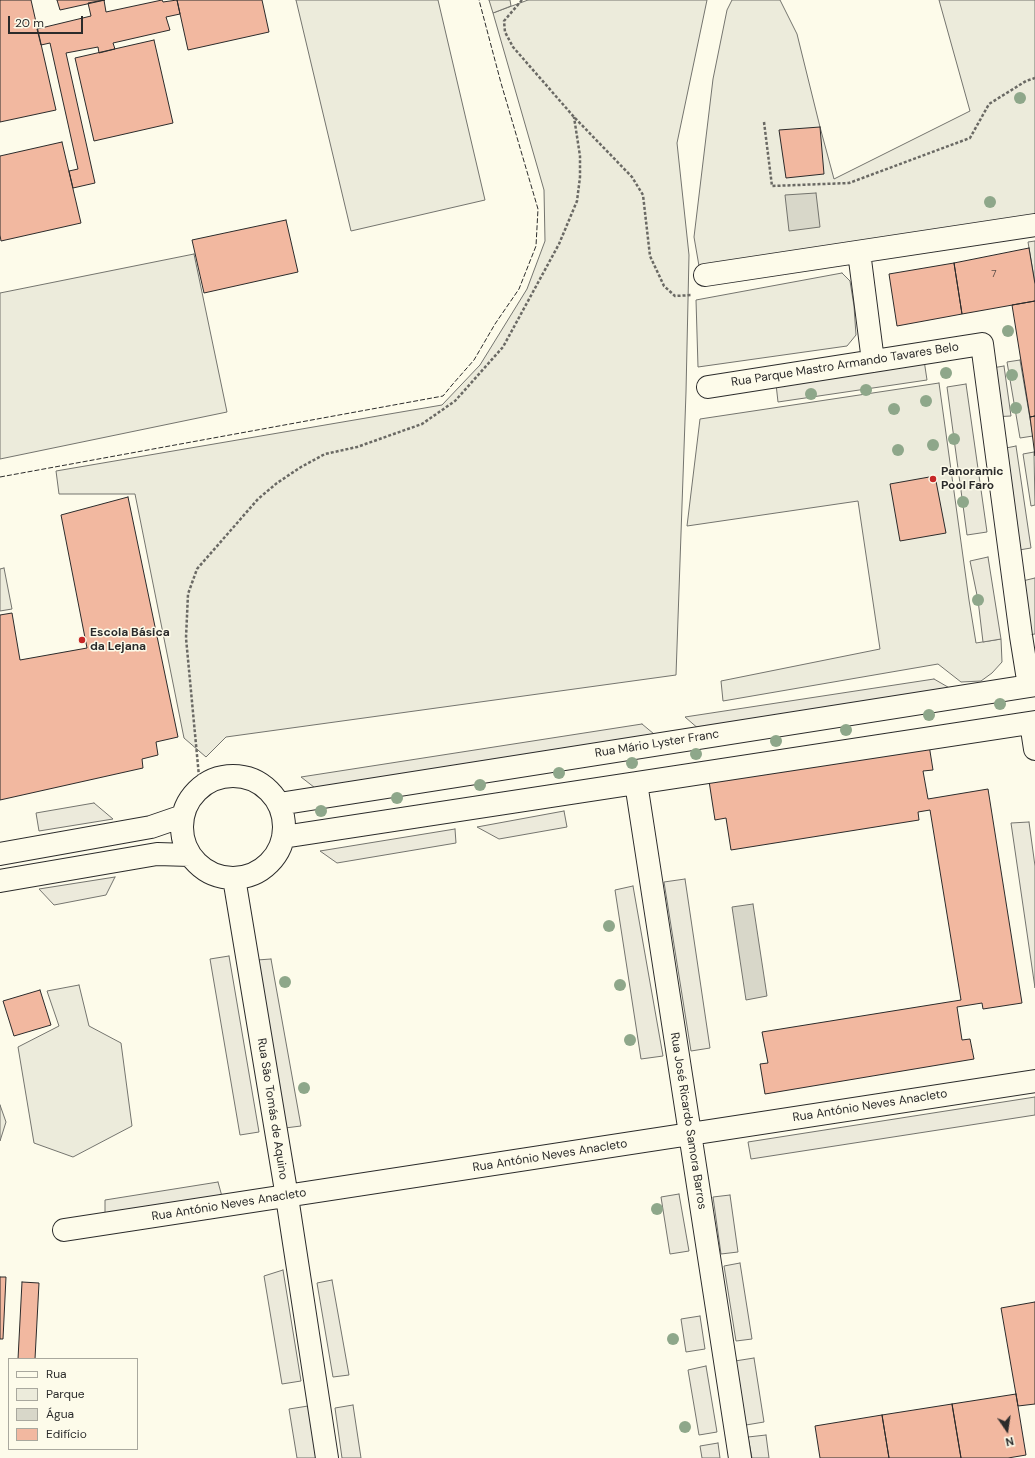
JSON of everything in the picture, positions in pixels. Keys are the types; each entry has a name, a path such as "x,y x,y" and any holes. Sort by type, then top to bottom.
{"street":[{"path":"705,275 1035,226"},
{"path":"859,252 873,361"},
{"name":"Rua Parque Mastro Armando Tavares Belo","path":"708,387 982,344 1021,636 1032,685"},
{"name":"Rua Mário Lyster Franc","path":"278,804 1032,685"},
{"path":"283,837 1033,723 1035,749"},
{"path":"228,776 244,777 258,782 270,792 278,804 284,820 283,837 277,853 266,866 251,874 234,878 220,876 206,871 190,855 182,836 183,816 191,797 200,787 214,779 228,776"},
{"name":"Rua José Ricardo Samora Barros","path":"636,783 740,1458"},
{"path":"0,854 151,827 183,816"},
{"path":"0,881 157,854 190,855"},
{"name":"Rua São Tomás de Aquino","path":"234,878 287,1197 327,1458"},
{"name":"Rua António Neves Anacleto","path":"64,1230 287,1197 1035,1081"}],"path":[{"path":"522,0 504,21 504,32 512,47 574,117 632,177 643,195 650,256 664,286 675,296 702,295 705,275"},
{"path":"764,122 772,186 849,183 970,138 989,104 1026,81 1035,78"},
{"path":"200,787 186,638 188,594 197,569 258,499 277,483 301,467 325,454 357,447 422,424 455,401 503,347 559,244 577,201 580,177 580,156 574,117"}],"green space":[{"path":"296,0 438,0 485,200 351,231"},
{"path":"528,0 707,0 677,143 689,255 686,392 676,675 226,737 206,757 184,738 135,494 59,494 56,471 442,405 480,365 527,289 545,241 544,190 493,13"},
{"path":"732,0 780,0 797,34 834,179 970,111 939,0 1035,0 1035,216 699,266 694,237 713,79 727,10"},
{"path":"1035,241 1035,284 1028,242"},
{"path":"194,254 227,412 0,459 0,293"},
{"path":"842,273 850,281 854,306 856,335 847,346 698,367 696,300"},
{"path":"1020,360 1033,436 1020,438 1007,362"},
{"path":"939,383 976,643 1001,639 1002,662 992,673 981,681 961,682 938,664 723,701 721,681 880,649 858,501 687,526 700,419"},
{"path":"1034,452 1035,505 1031,506 1023,454"},
{"path":"4,568 12,609 0,611 0,569"},
{"path":"79,985 89,1026 121,1043 132,1126 73,1157 34,1143 18,1047 59,1026 47,991"},
{"path":"0,1105 6,1122 0,1141"}],"shaded area":[{"path":"489,0 510,0 511,6 493,13"},
{"path":"924,360 927,380 778,402 776,384"},
{"path":"1004,366 1011,416 992,417 986,369"},
{"path":"966,384 987,532 967,535 947,387"},
{"path":"1016,446 1031,548 1013,551 996,450"},
{"path":"988,557 1001,639 983,642 978,600 970,561"},
{"path":"1035,578 1035,634 1021,636 1014,583"},
{"path":"934,679 953,690 700,730 685,717"},
{"path":"642,724 660,739 319,791 301,777"},
{"path":"94,803 113,819 39,831 36,813"},
{"path":"564,811 567,827 499,839 477,827"},
{"path":"1029,822 1035,866 1035,988 1011,823"},
{"path":"455,829 456,843 337,863 320,851"},
{"path":"115,877 106,895 54,905 39,889"},
{"path":"685,879 710,1048 691,1051 664,882"},
{"path":"633,886 663,1056 641,1059 615,890"},
{"path":"229,956 259,1132 240,1135 210,959"},
{"path":"271,959 301,1126 285,1128 257,960"},
{"path":"1035,1097 1035,1115 751,1159 748,1142"},
{"path":"218,1182 223,1200 105,1218 105,1200"},
{"path":"679,1194 689,1251 670,1254 661,1197"},
{"path":"730,1195 738,1252 721,1254 713,1197"},
{"path":"740,1263 752,1339 736,1341 724,1266"},
{"path":"283,1270 301,1381 282,1384 264,1276"},
{"path":"332,1280 349,1375 333,1377 317,1283"},
{"path":"700,1316 705,1349 686,1352 681,1319"},
{"path":"754,1358 764,1422 746,1425 735,1361"},
{"path":"706,1366 717,1432 699,1435 688,1370"},
{"path":"353,1405 361,1458 342,1458 335,1408"},
{"path":"308,1406 317,1458 297,1458 289,1409"},
{"path":"766,1435 769,1458 752,1458 748,1437"},
{"path":"718,1443 720,1458 702,1458 700,1446"}],"water":[{"path":"816,193 820,227 789,231 785,195"},
{"path":"753,904 767,996 746,1000 732,907"}],"building":[{"path":"0,0 31,0 56,110 0,122"},
{"path":"57,0 105,0 60,10"},
{"path":"104,0 106,12 162,0 163,2 177,0 180,14 166,17 170,30 113,43 115,49 99,53 98,47 66,53 95,183 73,188 69,171 78,169 50,43 41,45 37,29 91,16 88,3"},
{"path":"177,0 262,0 269,32 188,50"},
{"path":"154,40 173,123 94,141 75,58"},
{"path":"820,127 824,174 786,178 779,130"},
{"path":"62,142 81,223 1,241 0,156"},
{"path":"286,220 298,272 204,293 192,240"},
{"path":"1029,248 1035,284 1035,301 962,314 954,263"},
{"path":"954,263 962,314 897,326 889,274"},
{"path":"1035,301 1035,416 1030,417 1012,305"},
{"path":"1035,416 1035,456 1030,417"},
{"path":"935,476 946,533 900,541 890,484"},
{"name":"Escola Básica da Lejana","path":"128,497 178,737 156,742 158,755 142,759 143,768 0,800 0,615 12,613 20,660 87,648 61,515"},
{"path":"929,745 933,770 923,771 928,799 988,789 1022,1003 983,1009 982,1003 957,1007 962,1040 970,1039 974,1059 765,1094 760,1064 768,1063 762,1032 961,1000 930,810 918,812 919,820 731,850 726,818 715,820 709,781"},
{"path":"40,990 51,1025 14,1036 3,1001"},
{"path":"0,1277 6,1277 3,1339 0,1339"},
{"path":"22,1282 39,1283 35,1358 18,1358"},
{"path":"1035,1302 1035,1404 1018,1406 1001,1308"},
{"path":"1016,1394 1026,1455 1008,1458 961,1458 952,1404"},
{"path":"952,1404 961,1458 889,1458 882,1415"},
{"path":"882,1415 889,1458 820,1458 815,1426"}],"fence":[{"path":"0,477 443,396 474,360 495,324 519,289 536,246 538,209 501,83 479,0"}],"place":[{"name":"Panoramic Pool Faro","path":"933,479"},
{"name":"Escola Básica da Lejana","path":"82,640"}]}
